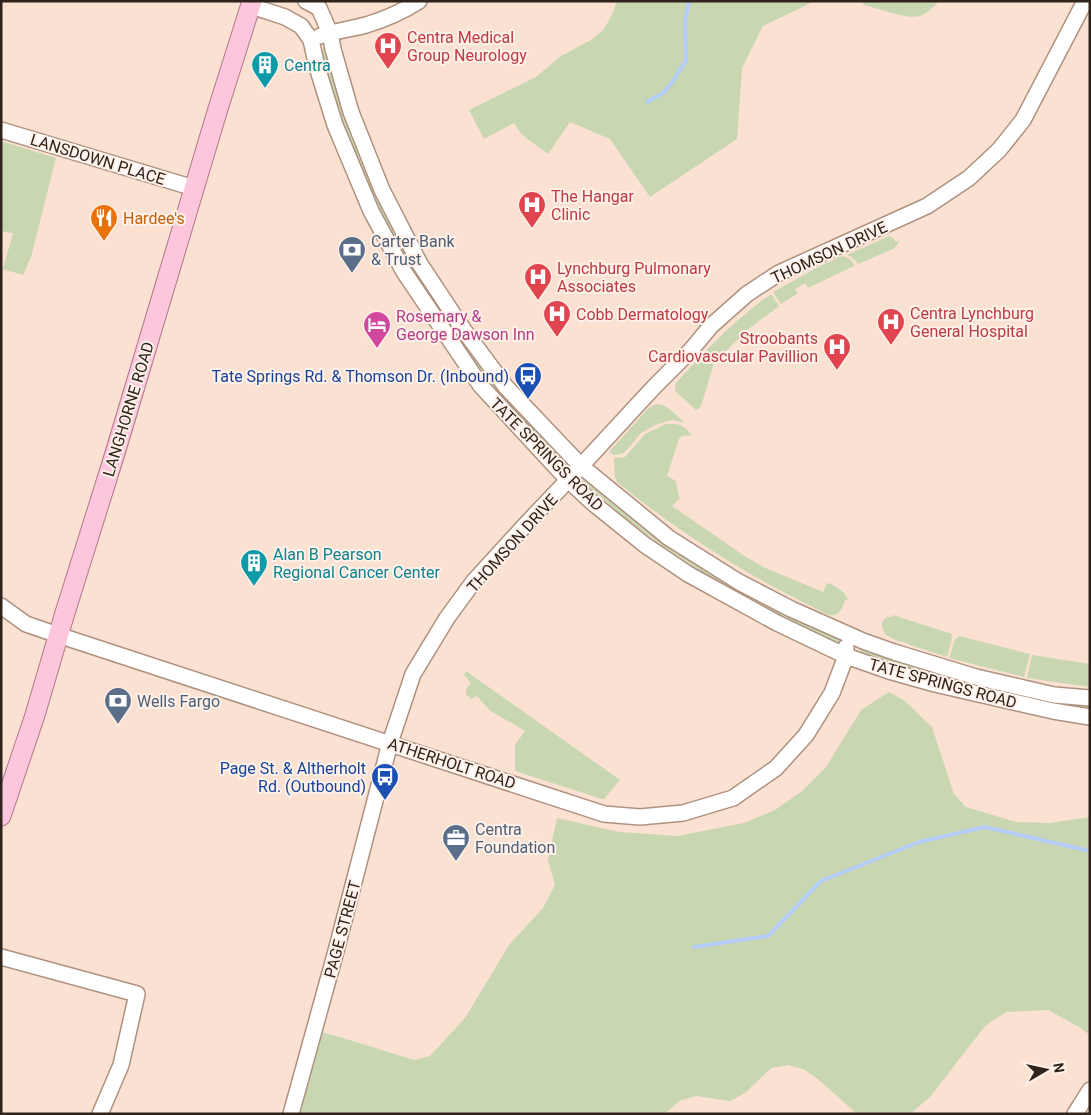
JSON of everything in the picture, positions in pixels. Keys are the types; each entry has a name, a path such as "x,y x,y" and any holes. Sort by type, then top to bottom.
{"main road":[{"name":"LANGHORNE ROAD","path":"1,816 35,715 217,112 252,4"}],"street":[{"name":"TATE SPRINGS ROAD","path":"306,1 318,8 330,33 351,112 382,190 420,264 463,329 506,387 581,466 668,538 739,582 790,609 863,641 976,678 1054,695 1090,698"},
{"path":"311,40 398,14 420,1"},
{"name":"THOMSON DRIVE","path":"390,743 413,674 447,618 504,547 712,326 747,294 779,273 928,206 969,178 999,150 1023,120 1085,1"},
{"name":"TATE SPRINGS ROAD","path":"252,4 293,21 301,26 311,40 317,67 335,125 371,211 404,272 480,386 568,480 594,504 645,545 688,574 770,619 846,656 935,684 1053,711 1090,717"},
{"name":"LANSDOWN PLACE","path":"1,130 194,188"},
{"name":"ATHERHOLT ROAD","path":"1,606 26,624 58,635 604,814 640,817 683,813 733,798 776,768 806,736 832,693 846,656 846,633"},
{"name":"ATHERHOLT ROAD","path":"846,656 863,641"},
{"name":"PAGE STREET","path":"291,1114 334,959 390,743"},
{"path":"1,957 137,994 121,1065 100,1114"},
{"path":"1075,1114 1090,1090"}],"green space":[{"path":"617,1 815,1 763,26 742,68 737,139 650,197 610,139 570,122 548,154 522,135 514,123 484,139 469,110 536,77 561,56 591,40 604,29"},
{"path":"862,1 939,1 933,8 915,17 864,5"},
{"path":"323,47 325,47 408,256 403,256 388,228 352,149 323,59"},
{"path":"1,141 56,158 31,257 23,275 3,269 13,233 1,231"},
{"path":"889,236 896,242 899,240 893,249 858,264 852,257 847,255"},
{"path":"842,256 853,262 854,266 808,288 805,283 795,289 798,293 781,304 773,292 818,267"},
{"path":"420,275 569,463 567,465 528,428 483,375 417,279 417,276"},
{"path":"771,294 779,306 746,331 714,363 702,403 700,408 696,410 675,391 676,383 733,324"},
{"path":"656,404 668,408 685,423 672,420 655,425 641,433 624,453 613,455 609,452 645,412"},
{"path":"666,424 681,425 691,435 682,436 679,439 667,476 676,481 680,498 672,506 763,567 823,592 829,583 839,589 848,600 845,600 838,614 829,615 719,555 667,520 617,482 614,458 625,457 645,434"},
{"path":"585,478 840,638 842,640 841,643 774,613 710,577 625,518 584,482"},
{"path":"893,615 952,634 947,657 897,641 886,635 882,628 882,623 884,619"},
{"path":"959,636 1030,654 1024,677 949,658 955,640"},
{"path":"862,648 1090,704 1090,710 1040,703 921,673 862,653 860,650"},
{"path":"1032,655 1090,664 1090,687 1027,678"},
{"path":"466,671 620,780 602,799 515,771 515,745 525,731 489,710 477,696 471,699 466,694 466,689 471,683 464,675"},
{"path":"889,692 905,701 932,727 954,794 966,807 1016,822 1050,823 1090,817 1090,1035 1048,1010 1006,1012 985,1026 930,1097 910,1114 857,1114 805,1070 788,1065 771,1068 745,1093 730,1101 696,1096 679,1101 665,1114 298,1114 310,1078 321,1032 414,1060 430,1056 465,1018 509,945 543,908 555,885 548,860 557,818 619,832 677,836 744,823 775,810 802,791 826,767 861,710"}],"waterway":[{"path":"647,102 663,93 686,61 685,21 689,1"},
{"path":"694,947 768,936 821,881 919,842 985,827 1090,851"}],"place":[{"name":"Centra Medical Group Neurology","path":"388,70"},
{"name":"Centra","path":"265,89"},
{"name":"The Hangar Clinic","path":"532,229"},
{"name":"Hardee's","path":"104,242"},
{"name":"Carter Bank & Trust","path":"352,274"},
{"name":"Lynchburg Pulmonary Associates","path":"538,301"},
{"name":"Cobb Dermatology","path":"557,338"},
{"name":"Centra Lynchburg General Hospital","path":"891,346"},
{"name":"Rosemary & George Dawson Inn","path":"377,349"},
{"name":"Stroobants Cardiovascular Pavillion","path":"837,371"},
{"name":"Tate Springs Rd. & Thomson Dr. (Inbound)","path":"528,400"},
{"name":"Alan B Pearson Regional Cancer Center","path":"254,587"},
{"name":"Wells Fargo","path":"118,725"},
{"name":"Page St. & Altherholt Rd. (Outbound)","path":"385,801"},
{"name":"Centra Foundation","path":"456,862"}]}
